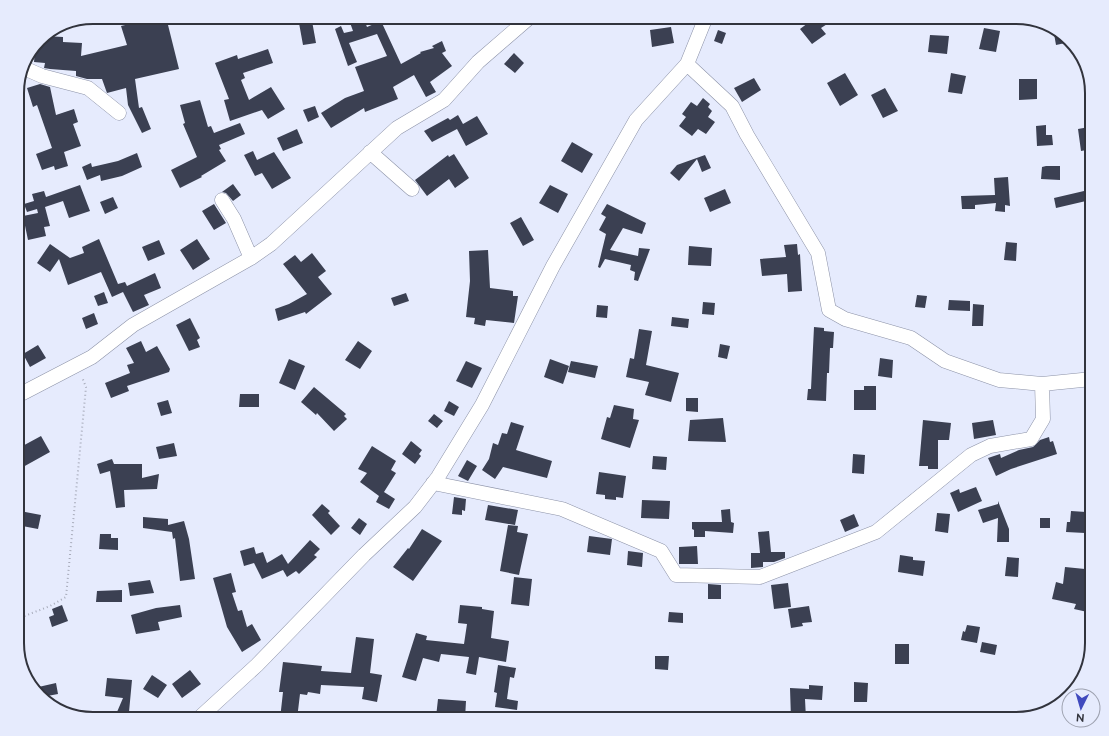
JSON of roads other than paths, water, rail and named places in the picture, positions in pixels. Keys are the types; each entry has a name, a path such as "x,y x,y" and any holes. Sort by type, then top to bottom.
{"street":[{"path":"24,392 92,357 133,325 250,258 276,239 397,128 444,100 478,62 522,24"},
{"path":"206,712 257,665 364,555 415,507 433,483 482,405 553,266 636,120 687,64 703,24"},
{"path":"687,64 732,106 747,135 818,253 829,310 845,320 911,338 945,360 999,380 1042,384 1085,381"},
{"path":"28,70 42,76 75,83 88,88 119,113"},
{"path":"370,152 412,189"},
{"path":"222,200 234,219 250,258"},
{"path":"433,483 562,509 661,550 676,576 760,577 876,532 971,455 990,446 1031,439 1043,420 1042,384"}]}
